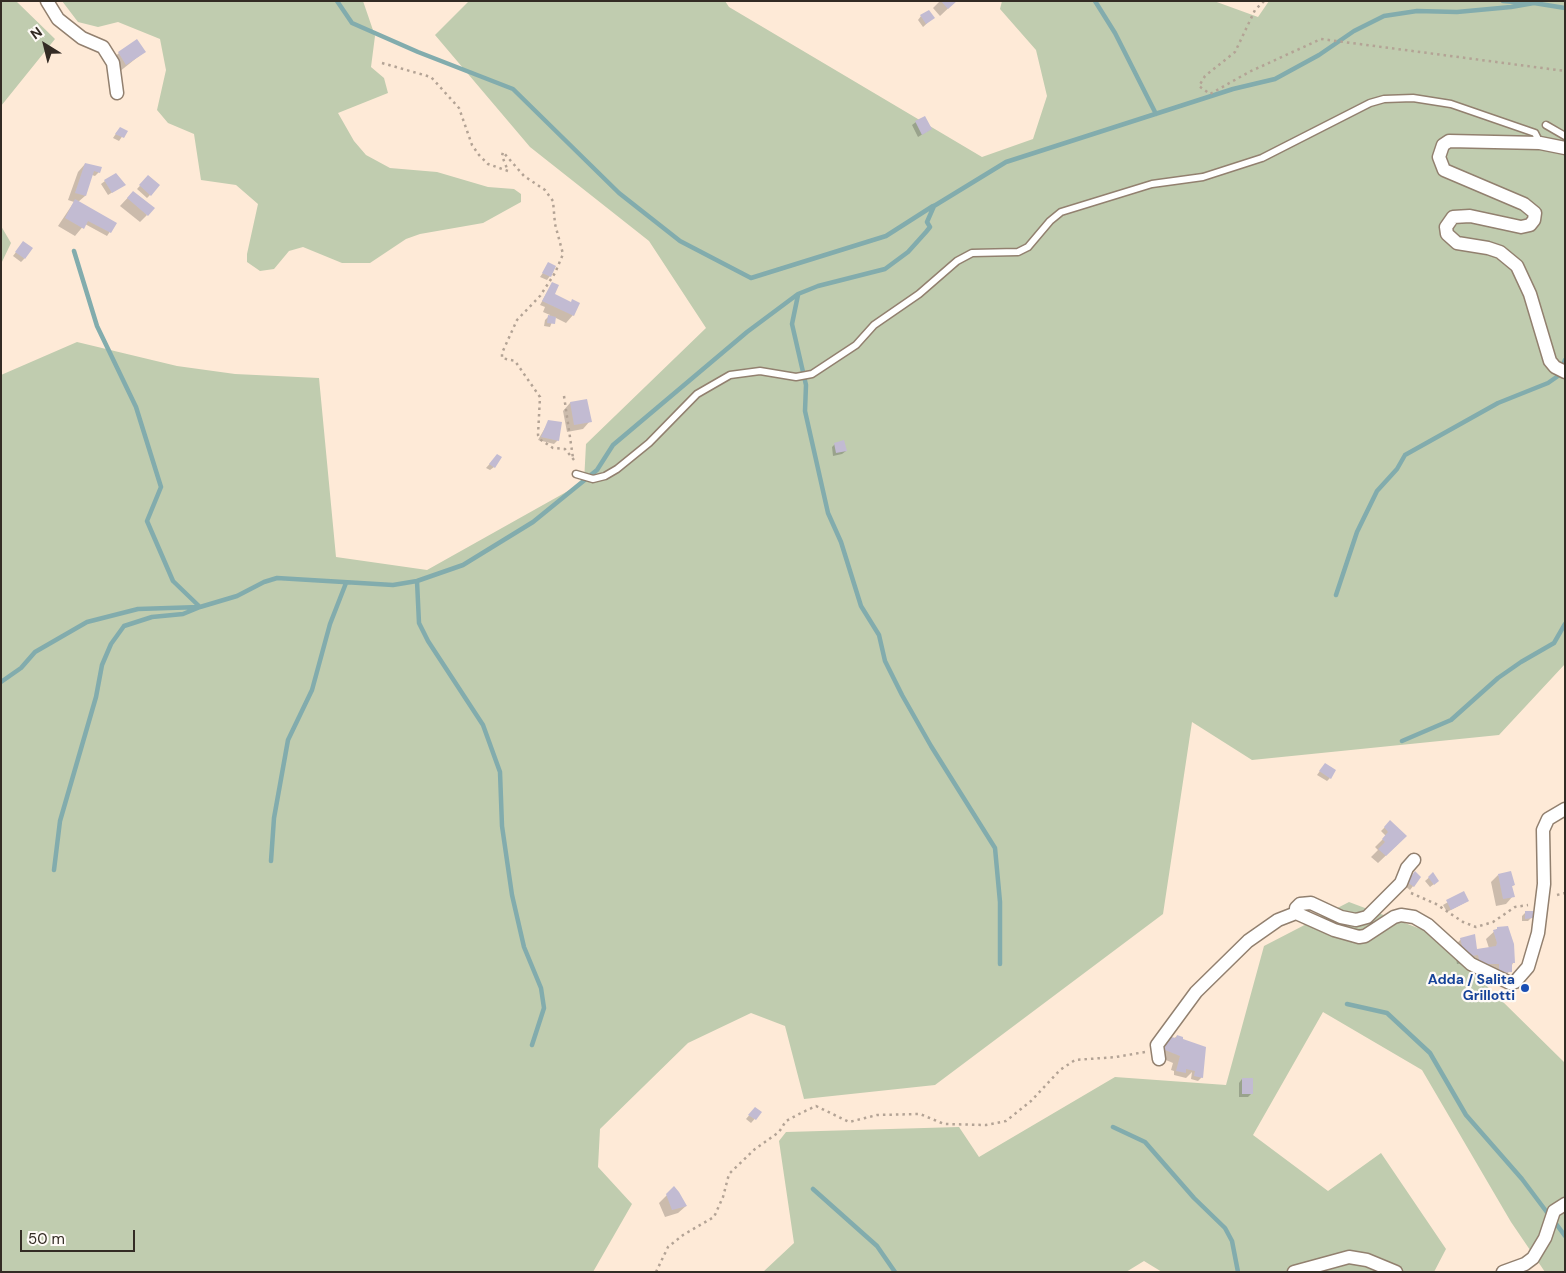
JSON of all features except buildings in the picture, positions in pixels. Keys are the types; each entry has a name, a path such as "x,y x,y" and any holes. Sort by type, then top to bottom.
{"street":[{"path":"47,1 58,19 82,38 103,47 113,63 117,93"},
{"path":"1565,148 1540,143 1449,141 1443,145 1439,157 1444,170 1524,204 1535,214 1534,220 1530,225 1521,227 1461,216 1453,217 1446,227 1447,234 1451,240 1500,252 1517,266 1530,294 1550,361 1555,367 1565,372"},
{"path":"1158,1054 1159,1040 1187,1002 1228,960 1278,920 1296,913 1334,930 1359,937 1394,917 1401,915 1414,917 1428,925 1465,960 1510,983 1521,977 1528,967 1538,933 1542,899 1543,830 1548,819 1565,809"},
{"path":"1296,913 1296,908 1300,904 1311,902 1342,917 1362,920 1395,890 1401,883 1407,868 1414,860"},
{"path":"1504,1272 1525,1264 1533,1258 1545,1238 1554,1211 1565,1204"},
{"path":"1294,1272 1349,1257 1367,1260 1396,1272"}],"lane":[{"path":"576,474 593,478 605,476 617,469 649,443 697,394 730,375 760,370 796,377 812,374 856,345 874,325 919,294 957,261 972,253 1018,252 1028,247 1050,221 1062,212 1152,184 1203,177 1262,158 1370,103 1384,98 1413,98 1451,104 1535,133 1540,143"},
{"path":"1546,125 1565,136"}],"path":[{"path":"1264,1 1255,10 1236,52 1205,76 1199,86 1210,94 1321,38 1565,71"},
{"path":"382,63 431,77 459,108 472,145 479,155 488,164 508,171 502,156 503,152 524,176 545,190 553,201 555,224 563,254 555,274 540,296 517,320 506,340 502,358 515,361 540,397 538,435 541,440 553,448 566,449 574,460"},
{"path":"564,396 576,474"},
{"path":"1395,890 1424,898 1476,927 1493,922 1515,907 1534,904 1542,899 1565,893"},
{"path":"656,1272 668,1247 682,1235 714,1217 723,1198 729,1174 755,1149 779,1132 786,1121 816,1106 849,1122 877,1115 920,1114 944,1124 986,1125 1006,1121 1031,1101 1060,1070 1074,1060 1158,1054"}],"green space":[{"path":"1,1 16,1 55,39 1,106"},
{"path":"62,1 363,1 375,36 371,67 384,78 388,93 338,113 354,141 366,155 390,168 437,172 488,187 514,189 521,194 521,202 483,223 420,234 406,239 370,263 342,263 303,247 289,251 274,269 260,271 247,262 258,204 236,185 201,180 194,134 168,123 157,110 166,70 160,39 118,22 98,27 78,22"},
{"path":"469,1 725,1 729,7 982,157 1033,139 1047,96 1036,50 1000,9 1002,1 1214,1 1258,17 1269,1 1565,1 1565,664 1499,735 1252,760 1192,722 1163,914 935,1085 804,1099 785,1026 751,1013 688,1043 600,1129 598,1167 632,1204 593,1272 1,1272 1,375 77,342 177,366 235,374 319,378 336,557 427,570 584,482 586,444 706,328 649,241 530,147 435,35"},
{"path":"1,226 11,243 1,264"},
{"path":"1349,902 1434,934 1565,1063 1565,1272 1545,1272 1511,1222 1422,1070 1323,1012 1253,1135 1328,1191 1381,1153 1446,1249 1434,1272 1162,1272 1144,1261 1126,1272 763,1272 794,1243 779,1141 786,1132 959,1127 979,1157 1115,1077 1226,1085 1264,946"}],"waterway":[{"path":"337,1 352,23 418,52 513,89 619,193 680,241 751,278 886,236 933,206"},
{"path":"1095,1 1115,33 1156,114"},
{"path":"1503,1 1526,3"},
{"path":"1,682 21,668 35,652 87,622 138,609 200,607 237,596 264,582 277,578 393,585 417,581 463,565 533,522 597,470 613,445 747,332 798,294 818,286 885,269 908,252 930,227 927,222 934,206 1006,162 1233,89 1275,79 1319,55 1354,31 1384,16 1417,11 1457,12 1534,3 1565,8"},
{"path":"54,870 60,821 96,697 102,665 111,644 124,626 152,617 183,614 200,607 173,581 147,521 161,487 136,407 97,326 74,251"},
{"path":"798,295 792,324 806,385 805,411 828,513 841,542 861,606 879,635 885,661 931,746 995,848 1000,902 1000,964"},
{"path":"1336,595 1357,532 1377,491 1397,469 1405,455 1498,403 1548,383 1558,376 1565,360"},
{"path":"417,581 419,623 428,641 483,725 500,772 502,826 512,895 524,947 541,988 544,1008 532,1045"},
{"path":"271,861 274,818 288,740 312,690 330,624 346,583"},
{"path":"1402,741 1451,720 1498,678 1554,643 1565,624"},
{"path":"1347,1004 1387,1013 1430,1053 1466,1115 1522,1179 1549,1215"},
{"path":"1113,1127 1145,1142 1194,1198 1225,1228 1232,1241 1238,1272"},
{"path":"813,1189 877,1246 895,1272"},
{"path":"1554,1221 1565,1236"}],"place":[{"name":"Adda / Salita Grillotti","path":"1525,988"}]}
